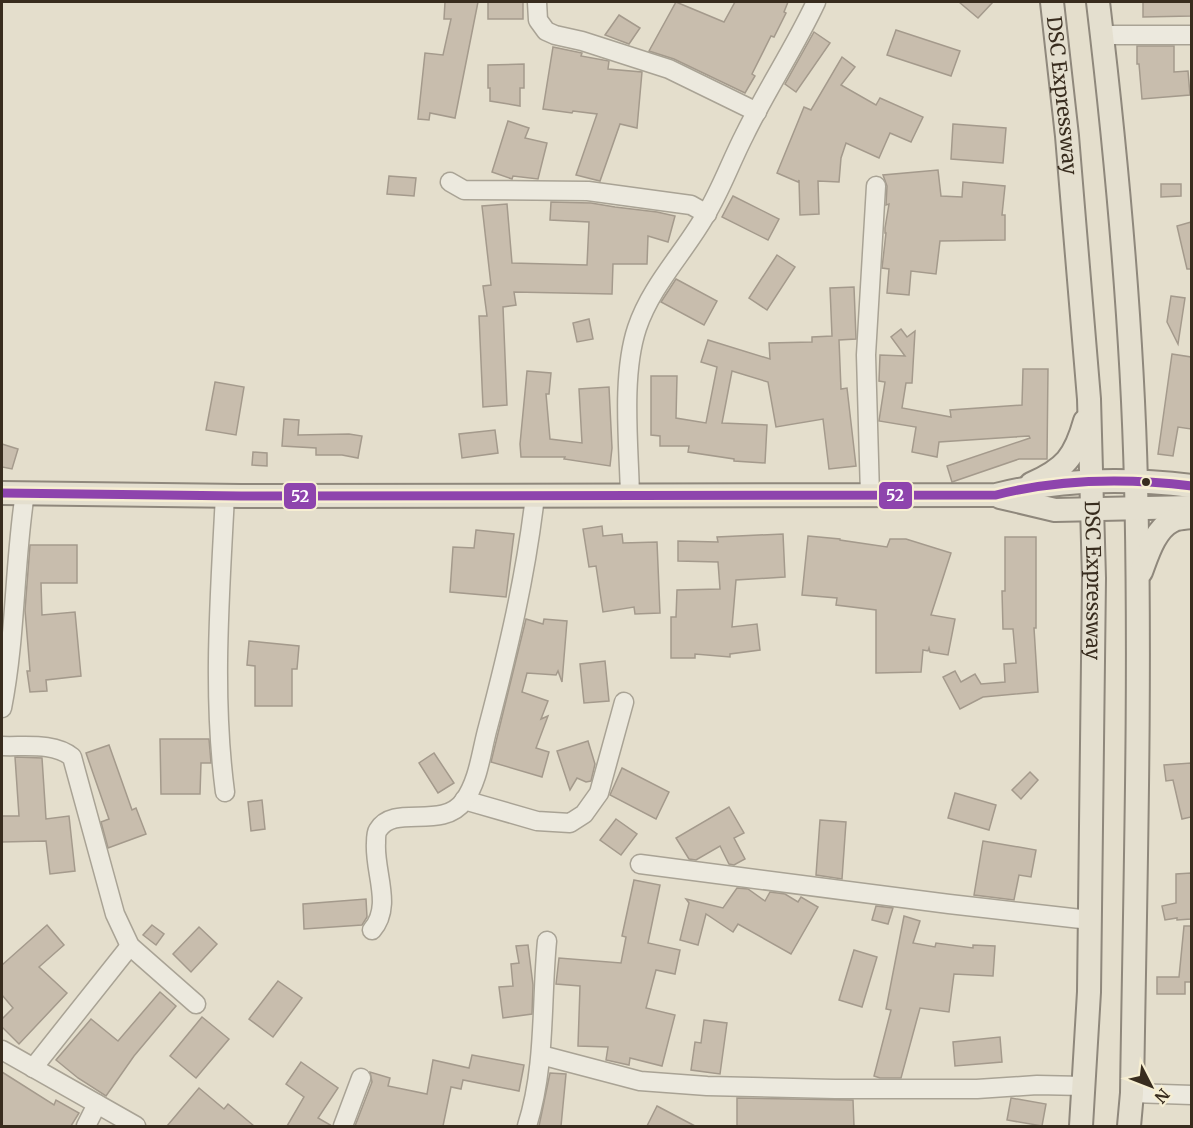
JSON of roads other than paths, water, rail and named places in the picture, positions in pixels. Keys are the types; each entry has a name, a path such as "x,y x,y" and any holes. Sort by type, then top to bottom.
{"main road":[{"name":"DSC Expressway","path":"1052,2 1067,136 1089,399 1092,509 1093,664 1089,992 1081,1126"},
{"path":"1098,2 1124,255 1136,481 1138,823 1132,1093 1129,1126"},
{"path":"1019,489 1054,472 1070,458 1085,423 1089,399"},
{"path":"996,495 1019,489 1091,482 1136,481 1191,486"},
{"path":"2,493 535,496 996,495 1055,510 1191,507"},
{"path":"1137,585 1148,553 1161,530 1171,521 1191,517"}],"street":[{"path":"537,2 538,20 546,30 555,35 582,41 669,69 757,112"},
{"path":"630,496 629,380 636,330 647,304 707,214 757,112 816,2"},
{"path":"1102,35 1191,35"},
{"path":"450,182 464,190 599,192 691,206 707,214"},
{"path":"870,495 866,355 876,186"},
{"path":"2,708 12,639 20,528 25,493"},
{"path":"225,495 218,650 219,747 225,792"},
{"path":"372,930 378,923 382,904 375,856 377,831 383,824 400,817 453,813 464,800 477,777 529,549 535,496"},
{"path":"464,800 537,821 570,823 584,814 599,793 624,702"},
{"path":"2,746 46,747 63,750 72,757 115,914 130,946 196,1004"},
{"path":"640,864 1090,920"},
{"path":"527,1126 542,1055 543,981 547,941"},
{"path":"33,1068 130,946"},
{"path":"2,1050 136,1126"},
{"path":"542,1055 640,1081 706,1086 835,1089 1084,1086"},
{"path":"343,1126 361,1078"},
{"path":"1132,1093 1191,1095"},
{"path":"86,1126 97,1104"}]}
